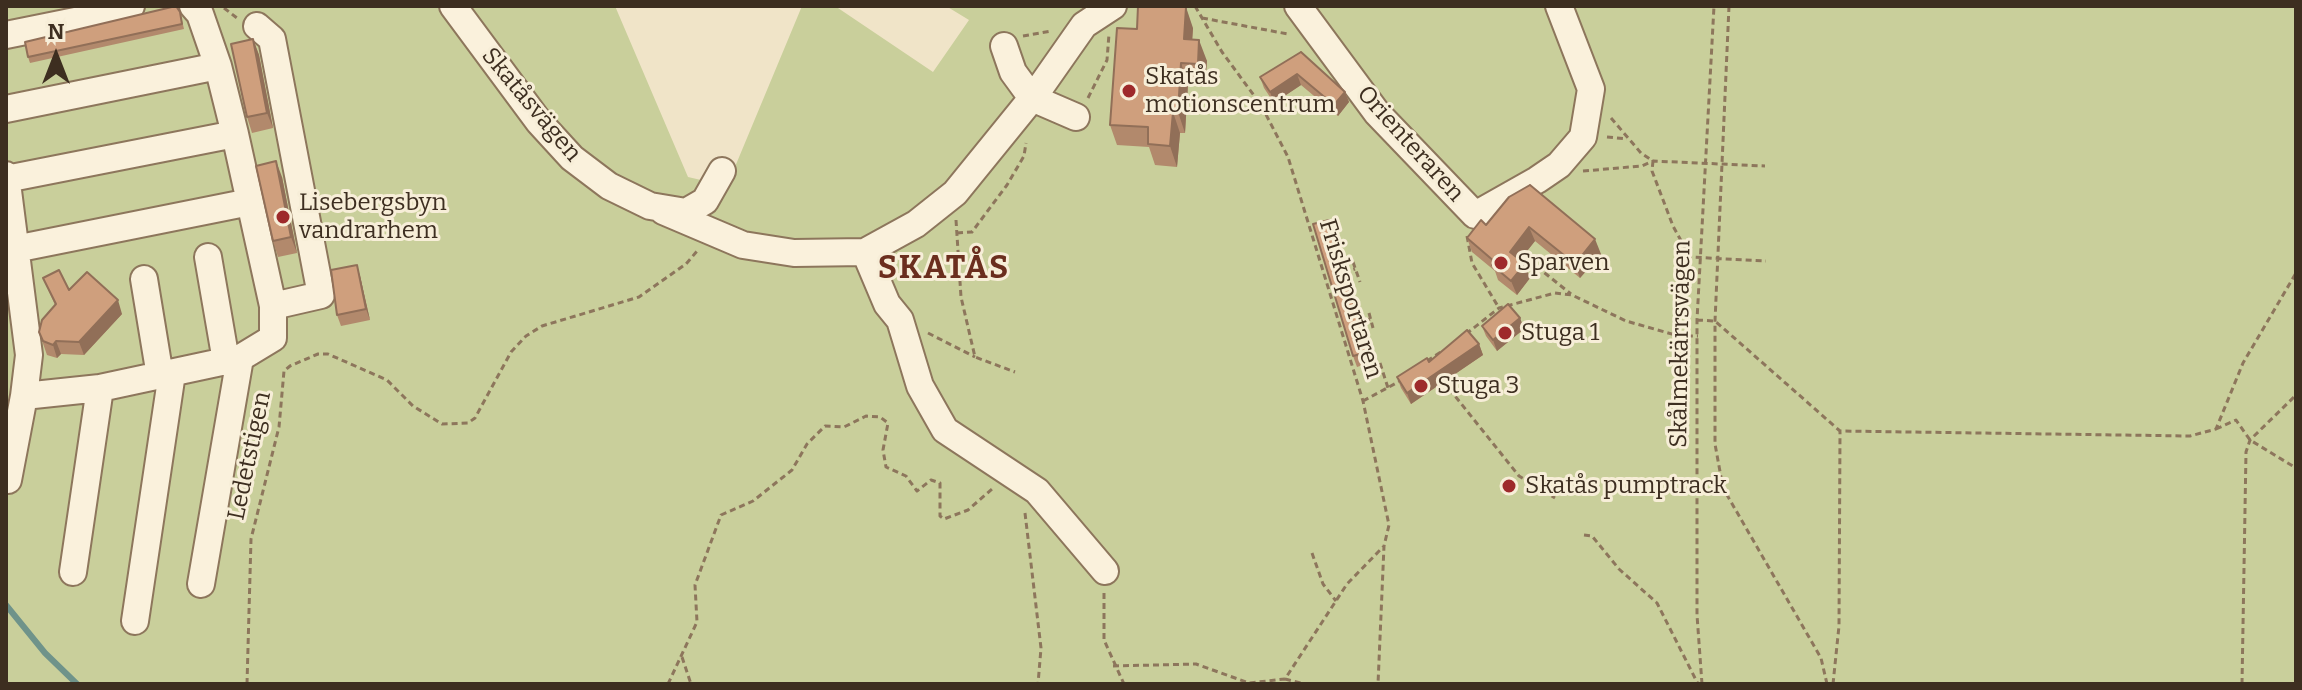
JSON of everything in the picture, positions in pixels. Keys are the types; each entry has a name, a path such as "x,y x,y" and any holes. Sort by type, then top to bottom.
{"street":[{"path":"6,35 131,6"},
{"path":"24,396 100,388 233,360 273,338 273,306 235,134 218,66 200,14 193,6"},
{"name":"Skatåsvägen","path":"453,6 503,77 572,158 619,192 663,211 743,245 794,253 865,252 916,224 955,193 1028,104 1084,25 1116,8"},
{"name":"Orienteraren","path":"1298,6 1387,125 1475,215 1559,165 1583,137 1592,93"},
{"path":"1559,6 1592,93"},
{"path":"1116,8 1139,7"},
{"path":"257,26 272,39 321,295 273,306"},
{"path":"1004,46 1028,104 1076,117"},
{"path":"6,109 218,66"},
{"path":"8,480 29,355 6,177 235,134"},
{"path":"663,211 686,212 705,201 722,171"},
{"path":"15,249 250,202"},
{"path":"865,252 887,304 900,320 920,386 945,430 1037,491 1105,571"},
{"path":"201,584 233,360 208,257"},
{"path":"135,621 166,374 144,279"},
{"path":"73,572 100,388"}],"path":[{"name":"Frisksportaren","path":"1195,6 1277,133 1363,401 1410,374"},
{"name":"Skålmekärrsvägen","path":"1700,684 1696,527 1697,320 1703,164 1714,6"},
{"path":"1729,6 1715,321 1715,444 1723,488 1821,658 1827,684"},
{"path":"1096,84 1109,52 1116,8"},
{"path":"1202,18 1323,41"},
{"path":"1592,93 1641,153 1653,161"},
{"path":"957,233 972,232 1024,156 1028,104"},
{"path":"1653,161 1652,171 1673,226 1690,257 1766,261"},
{"path":"1559,165 1562,168 1599,172 1642,166 1653,161 1765,166"},
{"path":"955,193 963,318 975,357"},
{"path":"1475,215 1467,233 1467,246 1472,263 1499,308"},
{"name":"Ledetstigen","path":"247,684 247,576 251,539 279,427 284,371 318,354 328,354 387,380 413,406 442,424 468,423 475,418 511,352 526,336 542,326 639,297 686,264 704,242"},
{"path":"1511,246 1572,295 1626,321 1679,336 1698,336"},
{"path":"1353,262 1360,282"},
{"path":"1324,280 1355,269"},
{"path":"2216,429 2243,363 2296,273"},
{"path":"1459,340 1499,308 1555,293 1572,295"},
{"path":"1369,313 1373,328"},
{"path":"1340,330 1370,319"},
{"path":"900,320 975,357 1015,372"},
{"path":"1697,320 1715,321 1840,431 2190,436 2236,420 2250,440 2296,468"},
{"name":"Frisksportaren","path":"1421,366 1446,348"},
{"path":"1433,357 1437,368"},
{"path":"1380,363 1388,388"},
{"path":"1442,379 1447,390 1519,476 1555,498"},
{"path":"2242,684 2246,452 2250,440 2296,395"},
{"path":"1363,401 1387,503 1389,525 1384,546 1378,684"},
{"path":"668,684 697,622 695,585 721,515 753,501 792,470 807,444 825,426 844,427 866,416 880,417 888,423 883,450 886,467 906,476 917,491 931,480 940,483 940,516 944,519 968,510 1017,478 1031,554 1041,648 1038,684"},
{"path":"1833,684 1839,626 1840,431"},
{"path":"1584,535 1592,536 1619,569 1657,603 1700,684"},
{"path":"1285,679 1347,584 1384,546"},
{"path":"1312,553 1323,584 1336,601"},
{"path":"1105,571 1104,640 1121,682"},
{"path":"682,657 691,684"},
{"path":"1113,666 1196,664 1249,683 1285,679 1305,684"}],"green space":[{"path":"6,6 615,6 688,177 727,186 802,6 835,6 933,72 969,20 946,6 2296,6 2296,684 6,684"}],"building":[{"path":"176,6 182,24 28,57 25,42"},
{"name":"Skatås motionscentrum","path":"1138,6 1186,7 1184,39 1199,40 1198,64 1181,63 1178,112 1173,112 1170,146 1148,144 1148,127 1110,125 1117,28 1137,29"},
{"path":"253,39 267,113 247,117 231,44"},
{"path":"1301,52 1345,92 1334,105 1297,74 1270,92 1260,77"},
{"path":"276,161 291,237 273,241 256,166"},
{"path":"1530,185 1595,239 1575,264 1529,227 1510,252 1525,264 1511,281 1492,265 1495,262 1467,238 1481,220 1486,225 1509,197"},
{"path":"1329,220 1368,352 1353,356 1313,224"},
{"path":"357,265 366,309 337,315 331,270"},
{"path":"59,270 69,290 87,272 118,300 79,342 56,341 53,345 43,341 39,332 42,320 56,304 43,278"},
{"path":"1508,304 1520,318 1493,340 1482,326"},
{"path":"1467,330 1479,344 1407,393 1397,377 1427,358 1429,362"}],"waterway":[{"path":"6,605 45,653 77,684"}],"place":[{"name":"Skatås motionscentrum","path":"1129,91"},
{"name":"Lisebergsbyn vandrarhem","path":"283,217"},
{"name":"Sparven","path":"1501,263"},
{"name":"Stuga 1","path":"1505,333"},
{"name":"Stuga 3","path":"1421,386"},
{"name":"Skatås pumptrack","path":"1509,486"}],"district":[{"name":"SKATÅS","path":"944,269"}]}
